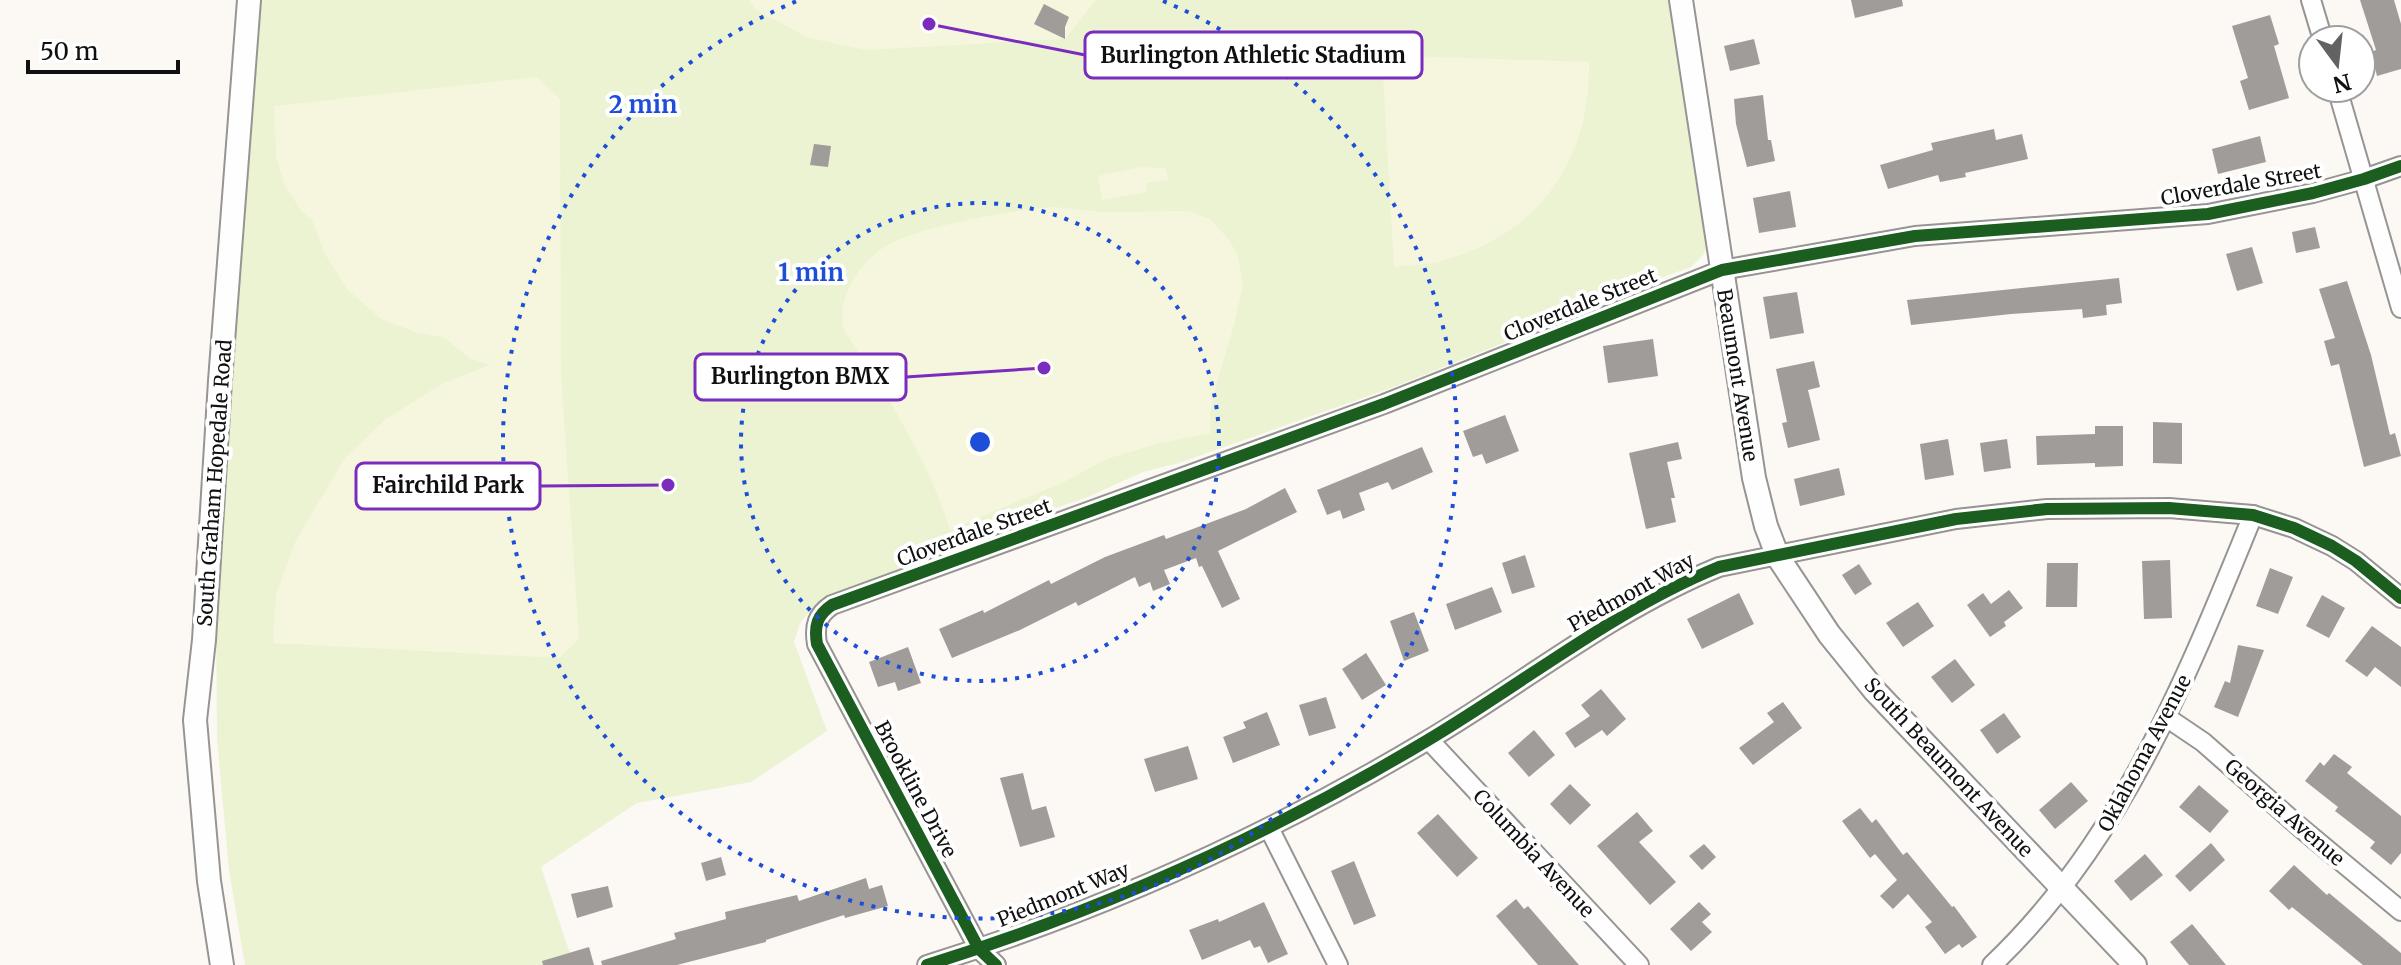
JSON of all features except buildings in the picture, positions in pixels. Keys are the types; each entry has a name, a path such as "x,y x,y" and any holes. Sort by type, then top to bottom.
{"street":[{"name":"South Graham Hopedale Road","path":"222,965 209,881 195,720 204,640 249,0"},
{"name":"Beaumont Avenue","path":"1681,0 1754,478 1766,526 1778,557"},
{"path":"2311,0 2318,24"},
{"path":"2342,104 2401,308"},
{"name":"Cloverdale Street","path":"816,625 819,617 832,605 1384,404 1722,270 1915,236 2208,214 2313,193 2401,166"},
{"name":"Piedmont Way","path":"927,965 979,949 1140,886 1269,828 1429,740 1579,642 1697,576 1754,559 1778,557 1901,528 2010,512 2169,508 2253,515 2294,528 2356,561 2401,598"},
{"name":"Oklahoma Avenue","path":"1992,965 2063,889 2114,813 2192,664 2253,515"},
{"name":"South Beaumont Avenue","path":"1778,557 1829,634 1875,691 2135,965"},
{"name":"Brookline Drive","path":"816,625 817,644 979,949 996,965"},
{"name":"Georgia Avenue","path":"2166,717 2203,742 2401,911"},
{"name":"Columbia Avenue","path":"1429,740 1639,965"},
{"path":"1269,828 1338,965"}],"green space":[{"path":"261,0 1669,0 1697,148 1710,239 1703,255 1691,267 1620,293 1394,387 1179,463 1143,472 1088,497 969,538 905,572 817,603 800,623 794,642 827,731 751,782 637,803 541,867 574,965 245,965 229,870 217,739 216,602 241,227"},
{"path":"749,0 1096,0 1065,39 867,50 809,38 756,10"},
{"path":"1406,56 1589,62 1581,130 1569,161 1553,188 1532,212 1507,232 1478,248 1438,262 1394,267 1383,75"},
{"path":"537,77 560,99 561,373 579,639 559,658 273,643 276,594 296,540 345,458 386,419 443,383 490,365 469,358 445,338 415,332 381,319 347,289 325,254 312,220 301,211 284,184 276,156 274,106"},
{"path":"1140,167 1165,168 1169,180 1146,183 1147,192 1102,200 1098,176"},
{"path":"1053,207 1104,212 1188,211 1210,219 1230,241 1238,256 1243,284 1216,386 1210,414 1211,433 1156,444 1107,459 1064,482 950,530 918,452 844,330 842,319 846,296 856,275 871,257 895,242 963,221"}],"cycle path":[{"path":"996,965 979,949 817,644 818,622 832,605 1384,404 1722,270 1915,236 2208,214 2313,193 2401,166"},
{"path":"927,965 1121,895 1308,807 1428,740 1643,604 1719,567 1956,519 2047,509 2169,508 2253,515 2294,528 2356,561 2401,598"}],"place":[{"name":"Burlington Athletic Stadium","path":"929,24"},
{"name":"Burlington BMX","path":"1044,368"},
{"name":"Fairchild Park","path":"668,485"}]}
